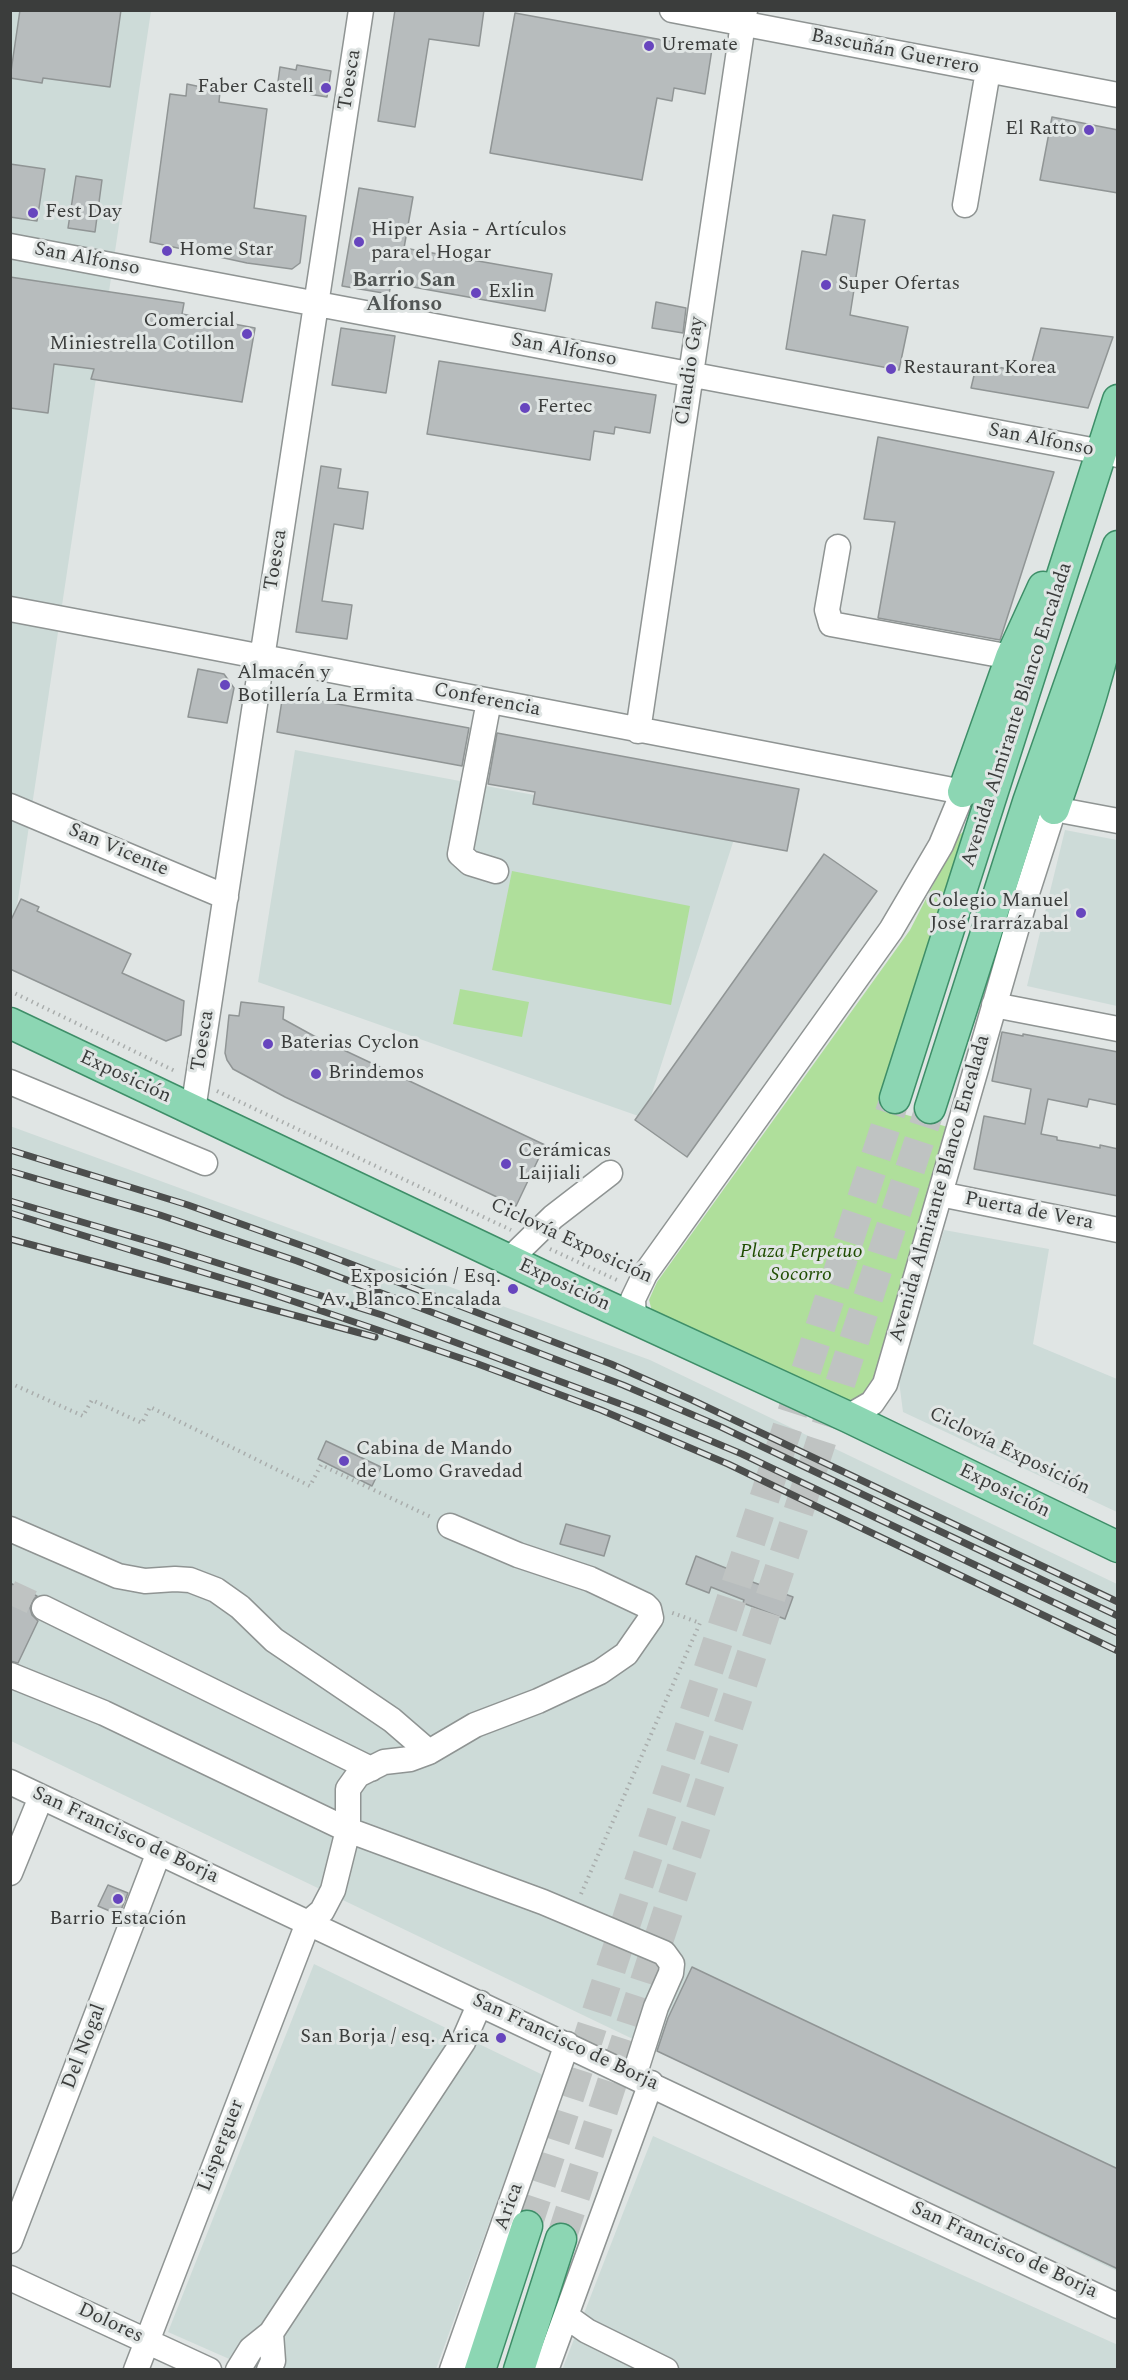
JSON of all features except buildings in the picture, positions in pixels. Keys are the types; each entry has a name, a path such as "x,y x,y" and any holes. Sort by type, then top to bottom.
{"main road":[{"name":"Avenida Almirante Blanco Encalada","path":"896,1098 1073,539 1109,454 1118,400"},
{"path":"963,792 1011,657 1041,590 1073,539"},
{"name":"Avenida Almirante Blanco Encalada","path":"930,1108 1039,771 1118,546"},
{"path":"1054,809 1104,655 1115,594 1118,560"},
{"name":"Exposición","path":"10,1023 196,1096 509,1260 848,1416 1118,1547"},
{"name":"Arica","path":"480,2370 527,2226"},
{"path":"519,2370 561,2239"}],"street":[{"name":"Toesca","path":"196,1096 362,10"},
{"name":"Bascuñán Guerrero","path":"672,10 744,17 988,71 1118,95"},
{"name":"Claudio Gay","path":"638,731 744,17"},
{"path":"965,205 988,71"},
{"name":"San Alfonso","path":"10,246 1109,454"},
{"path":"838,548 827,610 831,624 1011,657"},
{"name":"Conferencia","path":"10,609 963,792"},
{"path":"489,701 460,854 470,863 496,871"},
{"name":"Avenida Almirante Blanco Encalada","path":"634,1319 633,1310 637,1290 645,1274 891,930 941,845 963,792"},
{"name":"San Vicente","path":"10,806 226,897"},
{"path":"1054,809 1118,821"},
{"name":"Avenida Almirante Blanco Encalada","path":"848,1416 860,1412 872,1403 885,1384 994,1005 1054,809"},
{"path":"994,1005 1118,1029"},
{"path":"10,1082 205,1163"},
{"path":"509,1260 553,1217 609,1173"},
{"name":"Puerta de Vera","path":"940,1194 1118,1230"},
{"path":"44,1608 370,1768 384,1762 410,1759 429,1752 475,1725 538,1701 616,1662 626,1654 651,1618 649,1609 590,1579 518,1555 450,1526"},
{"path":"10,1529 118,1576 145,1581 190,1580 216,1590 240,1607 274,1640 375,1708 429,1752"},
{"path":"10,1675 104,1713 348,1830 572,1914 664,1953 672,1964 671,1973 656,2007 643,2080 566,2316 546,2370"},
{"name":"Lisperguer","path":"136,2370 308,1923 322,1911 333,1890 348,1830 348,1790 358,1775 370,1768"},
{"name":"San Francisco de Borja","path":"10,1782 1118,2306"},
{"path":"10,1873 41,1797"},
{"name":"Del Nogal","path":"10,2241 159,1852"},
{"path":"238,2370 251,2349 271,2333 463,2042 480,2003"},
{"name":"Arica","path":"452,2370 567,2044"},
{"name":"Dolores","path":"10,2278 209,2370"},
{"path":"566,2316 587,2331 666,2370"},
{"path":"269,2370 273,2361 271,2333"}],"path":[{"name":"Ciclovía Exposición","path":"10,991 196,1096 530,1239 637,1290"},
{"path":"10,1383 83,1416 92,1400 142,1423 150,1407 310,1486 321,1465 450,1526"},
{"path":"572,1914 700,1623 666,1610 649,1609"}],"shaded area":[{"path":"11,11 151,11 11,946"},
{"path":"295,750 736,833 644,1118 258,982"},
{"name":"Colegio Manuel José Irarrázabal","path":"1065,830 1117,840 1117,1006 1027,986"},
{"path":"10,1126 650,1360 1117,1584 1117,2271 11,1741"},
{"path":"944,1230 1049,1249 1033,1344 1117,1379 1117,1512 903,1412 899,1381"},
{"path":"314,1964 543,2075 436,2369 252,2369 168,2332"},
{"path":"653,2136 1118,2345 1117,2370 562,2370"}],"green space":[{"name":"Plaza Perpetuo Socorro","path":"969,827 883,1108 951,1128 876,1391 852,1405 653,1315 649,1300 657,1282 910,930 958,836"},
{"path":"512,871 690,906 671,1005 492,970"},
{"path":"460,989 529,1002 522,1037 453,1024"}],"tunnel":[{"path":"527,2226 895,1098"},
{"path":"561,2239 930,1108"},
{"path":"10,1592 44,1608"}],"railway":[{"path":"10,1150 188,1205 317,1251 611,1364 692,1400 1118,1602"},
{"path":"10,1171 160,1215 297,1261 623,1385 721,1427 1118,1616"},
{"path":"10,1201 164,1246 382,1315 642,1412 742,1454 1118,1633"},
{"path":"10,1213 251,1287 478,1364 601,1410 728,1464 1118,1651"},
{"path":"10,1239 375,1337"}],"place":[{"name":"Uremate","path":"649,46"},
{"name":"Faber Castell","path":"326,88"},
{"name":"El Ratto","path":"1089,130"},
{"name":"Fest Day","path":"33,213"},
{"name":"Hiper Asia - Artículos para el Hogar","path":"359,242"},
{"name":"Home Star","path":"167,251"},
{"name":"Super Ofertas","path":"826,285"},
{"name":"Exlin","path":"476,293"},
{"name":"Comercial Miniestrella Cotillon","path":"247,334"},
{"name":"Restaurant Korea","path":"891,369"},
{"name":"Fertec","path":"525,408"},
{"name":"Almacén y Botillería La Ermita","path":"225,685"},
{"name":"Colegio Manuel José Irarrázabal","path":"1081,913"},
{"name":"Baterias Cyclon","path":"268,1044"},
{"name":"Brindemos","path":"316,1074"},
{"name":"Cerámicas Laijiali","path":"506,1164"},
{"name":"Exposición / Esq. Av. Blanco Encalada","path":"513,1289"},
{"name":"Cabina de Mando de Lomo Gravedad","path":"344,1461"},
{"name":"Barrio Estación","path":"118,1899"},
{"name":"San Borja / esq. Arica","path":"501,2038"}],"district":[{"name":"Barrio San Alfonso","path":"404,294"}]}
